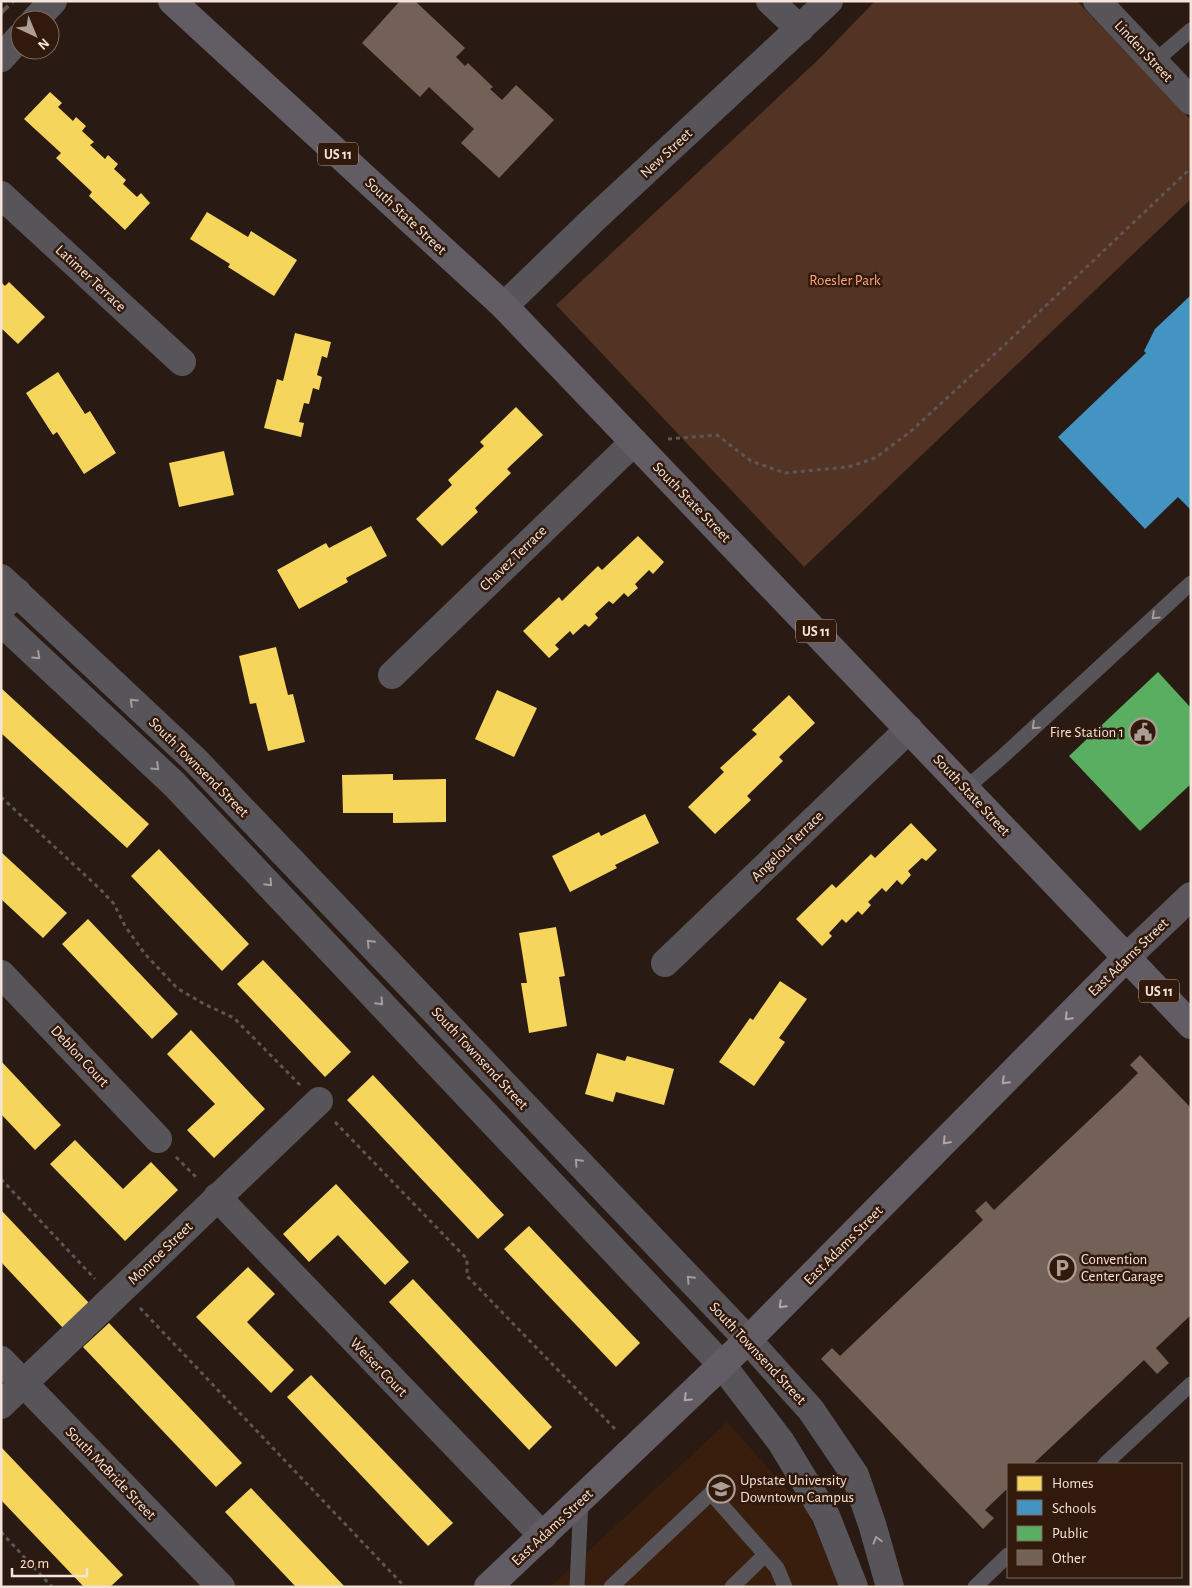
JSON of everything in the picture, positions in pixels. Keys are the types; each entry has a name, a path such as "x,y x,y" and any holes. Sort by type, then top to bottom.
{"main road":[{"name":"South State Street","path":"172,1 504,306 1191,1025"},
{"name":"East Adams Street","path":"488,1587 748,1340 1127,957 1191,896"}],"street":[{"path":"770,1 800,29"},
{"name":"New Street","path":"504,306 595,218 829,1"},
{"name":"Linden Street","path":"1096,1 1191,101"},
{"path":"1,58 10,48"},
{"name":"Latimer Terrace","path":"1,195 182,362"},
{"name":"Chavez Terrace","path":"392,675 634,442"},
{"name":"South Townsend Street","path":"6,593 196,761 748,1340 811,1410 855,1475 872,1524 890,1587"},
{"name":"South Townsend Street","path":"1,622 174,784 722,1365 781,1442 826,1516 854,1587"},
{"name":"Angelou Terrace","path":"665,963 909,729"},
{"path":"221,833 244,812"},
{"name":"Deblon Court","path":"1,974 158,1139"},
{"name":"Monroe Street","path":"1,1405 217,1197 311,1094"},
{"name":"Weiser Court","path":"217,1197 543,1536"},
{"name":"South McBride Street","path":"1,1360 220,1587"}],"lane":[{"path":"1154,62 1191,30"},
{"path":"965,788 1001,758 1191,583"},
{"path":"1106,1463 1191,1384"},
{"path":"611,1587 711,1493 777,1568 785,1587"},
{"path":"577,1587 581,1499"},
{"path":"732,1587 765,1555"},
{"path":"975,1587 1007,1556"}],"path":[{"path":"634,442 717,435 751,461 785,473 848,467 876,458 910,432 997,352 1191,168"},
{"path":"1,798 114,904 125,926 145,954 177,988 204,1004 234,1018 311,1094 330,1094 329,1115 467,1259 467,1276 634,1449"},
{"path":"158,1139 217,1197"},
{"path":"1,1180 101,1285 122,1289 405,1587"},
{"path":"1,1532 52,1587"}],"shaded area":[{"name":"Upstate University Downtown Campus","path":"727,1422 806,1510 835,1571 840,1587 550,1587"}],"green space":[{"name":"Roesler Park","path":"875,1 1077,1 1191,120 1191,199 804,567 556,305 820,58"}],"building: Homes":[{"path":"50,92 62,103 58,107 73,121 76,117 86,126 82,131 94,142 90,145 105,159 108,155 118,164 114,169 126,180 123,184 137,197 141,193 150,203 125,230 89,196 92,192 56,158 61,153 24,119"},
{"path":"207,212 248,237 251,231 297,260 274,296 228,267 230,264 190,239"},
{"path":"1,282 5,286 9,282 45,317 18,344 1,328"},
{"path":"295,333 331,342 327,358 322,356 317,375 322,377 319,390 313,388 309,404 304,403 299,422 304,423 301,437 264,428 277,379 283,381"},
{"path":"58,372 85,414 90,411 116,453 84,474 57,432 53,435 26,393"},
{"path":"516,407 543,435 507,469 511,473 475,508 478,512 442,546 416,519 452,485 448,480 484,446 480,442"},
{"path":"224,451 234,495 179,507 169,463"},
{"path":"371,526 387,556 346,578 348,582 299,609 277,570 326,543 329,548"},
{"path":"638,536 664,562 653,574 649,570 635,584 638,588 628,597 624,593 613,604 609,601 595,614 598,618 589,627 585,624 573,635 570,631 555,645 559,649 549,658 523,631 559,597 562,601 598,566 602,570"},
{"path":"276,647 288,695 293,694 305,742 268,751 256,703 250,704 239,656"},
{"path":"1,688 149,824 127,848 1,733"},
{"path":"497,690 537,708 514,757 475,739"},
{"path":"789,695 815,723 779,757 783,761 747,796 751,800 715,834 688,807 724,772 720,768 757,734 752,730"},
{"path":"393,774 393,780 446,779 446,822 393,823 393,813 343,813 342,775"},
{"path":"645,814 659,843 615,865 617,868 570,892 552,856 599,832 601,836"},
{"path":"911,823 937,850 926,861 922,858 908,871 911,875 902,885 897,880 886,892 882,888 868,902 871,905 862,915 858,911 846,923 842,919 829,933 832,936 822,946 796,919 832,884 836,888 871,854 875,858"},
{"path":"159,849 249,944 222,971 131,876"},
{"path":"1,852 67,913 43,938 1,899"},
{"path":"88,919 178,1014 152,1039 62,944"},
{"path":"556,927 565,976 559,977 567,1026 529,1033 521,983 527,983 519,933"},
{"path":"263,960 351,1052 325,1077 237,984"},
{"path":"780,981 807,999 779,1038 785,1042 754,1086 719,1062 750,1018 753,1020"},
{"path":"191,1030 265,1109 214,1158 187,1130 215,1104 167,1054"},
{"path":"597,1053 625,1061 627,1056 674,1069 664,1105 616,1092 613,1102 585,1094"},
{"path":"1,1061 61,1125 35,1150 1,1114"},
{"path":"373,1075 504,1215 478,1239 347,1100"},
{"path":"75,1140 123,1189 151,1162 178,1190 125,1241 50,1164"},
{"path":"336,1184 409,1262 385,1285 338,1235 309,1262 283,1234"},
{"path":"1,1210 89,1303 63,1328 1,1262"},
{"path":"529,1226 640,1343 616,1367 504,1249"},
{"path":"248,1267 275,1294 247,1322 294,1370 271,1393 196,1317"},
{"path":"413,1279 552,1427 529,1450 389,1302"},
{"path":"109,1323 242,1463 216,1487 83,1347"},
{"path":"311,1375 453,1523 428,1546 287,1397"},
{"path":"1,1447 123,1575 110,1587 84,1587 1,1500"},
{"path":"251,1488 345,1587 296,1587 225,1512"}],"building: Schools":[{"path":"1191,295 1191,510 1178,497 1145,529 1058,437 1146,353 1144,351 1155,329"}],"building: Public":[{"name":"Fire Station 1","path":"1158,672 1191,708 1191,784 1140,831 1069,756"}],"building: Other":[{"path":"400,1 415,1 465,48 456,57 465,66 468,63 493,87 490,89 502,100 516,85 554,120 499,178 461,143 474,129 429,87 420,97 362,43"},
{"name":"Convention Center Garage","path":"1140,1055 1191,1108 1191,1315 1156,1348 1169,1363 1157,1374 1144,1360 1034,1463 1007,1463 1007,1489 985,1510 994,1518 983,1529 821,1359 832,1348 840,1356 983,1220 975,1211 986,1201 994,1210 1120,1091 1138,1073 1130,1065"}],"railway":[{"path":"1,13 13,1"}],"place":[{"name":"Fire Station 1","path":"1143,732"},
{"name":"Convention Center Garage","path":"1062,1268"},
{"name":"Upstate University Downtown Campus","path":"721,1489"}]}
